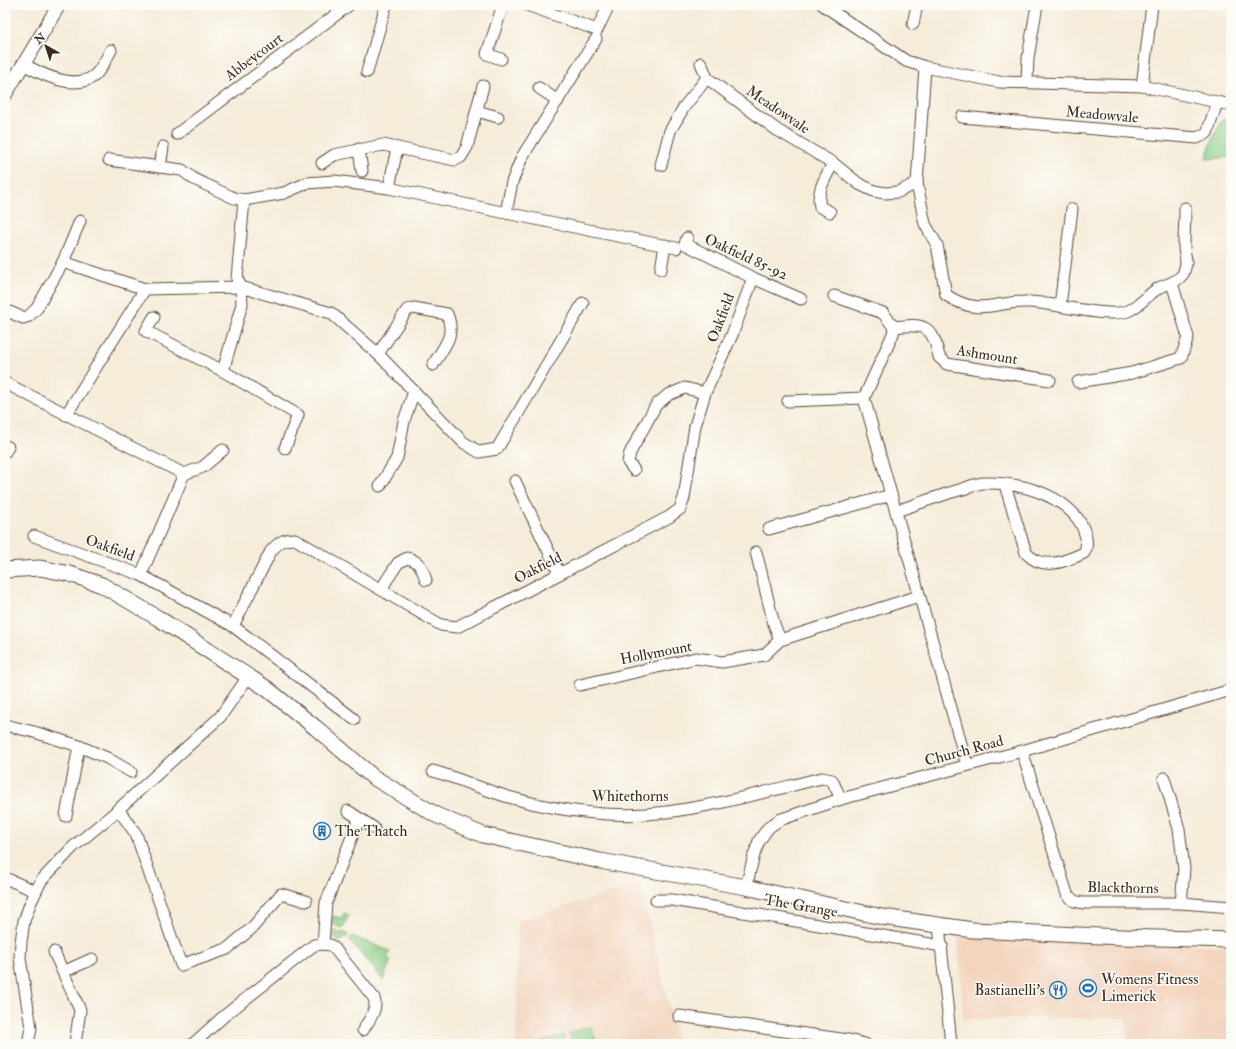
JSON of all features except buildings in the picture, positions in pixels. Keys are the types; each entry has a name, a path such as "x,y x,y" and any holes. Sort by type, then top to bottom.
{"main road":[{"path":"5,570 40,568 70,574 102,585 158,618 248,677 316,728 373,777 436,815 483,835 526,846 746,887 882,917 973,930 1121,937 1231,940"}],"street":[{"path":"5,95 59,5"},
{"name":"Abbeycourt","path":"177,134 349,5"},
{"path":"367,72 386,5"},
{"path":"501,59 487,54 503,5"},
{"path":"527,5 597,30 609,5"},
{"name":"Meadowvale","path":"823,5 906,61 926,67 999,82 1142,86 1231,106"},
{"path":"913,24 917,5"},
{"path":"1027,82 1028,58 1037,5"},
{"path":"1142,86 1152,5"},
{"path":"506,213 512,182 522,157 596,39"},
{"path":"23,64 51,78 68,81 86,80 94,75 104,64 111,50"},
{"path":"661,165 670,131 684,106 707,78 701,63"},
{"path":"926,67 917,183 925,224 937,245 946,295 957,303 979,308 1010,302 1032,302 1086,310 1123,313 1131,310 1159,288 1172,283 1183,274 1186,263 1184,249 1185,208"},
{"name":"Meadowvale","path":"707,78 777,130 833,163 859,184 874,191 886,193 898,192 917,183"},
{"path":"322,163 334,155 383,145 456,160 461,157 468,148 483,86"},
{"path":"539,88 558,101"},
{"name":"Meadowvale","path":"962,117 1197,138 1207,133 1217,103"},
{"path":"477,111 498,117"},
{"path":"160,167 163,147"},
{"path":"389,188 397,148"},
{"path":"359,149 362,171"},
{"path":"109,160 182,170 194,179 234,198 244,200 284,193 307,183 334,181 389,188 676,248"},
{"path":"830,212 820,207 818,198 823,183 833,163"},
{"path":"223,371 242,304 241,287 237,280 244,200"},
{"path":"1060,306 1072,209"},
{"path":"5,310 24,318 34,313 64,262 80,221"},
{"name":"Oakfield 85-92","path":"687,238 685,244 753,278 801,299"},
{"path":"661,269 665,245"},
{"path":"64,262 145,289 241,287 331,313 378,354 464,442 479,452 498,449 583,303"},
{"name":"Oakfield","path":"233,626 271,551 279,543 286,539 295,539 441,624 457,627 670,517 680,509 684,498 695,426 705,393 732,335 753,278"},
{"path":"1078,382 1132,374 1182,358 1188,337 1172,283"},
{"path":"66,415 145,289"},
{"path":"834,296 883,313 894,327 893,334 864,398 967,765"},
{"path":"378,354 406,310 414,308 447,314 450,322 451,333 433,365"},
{"path":"154,317 146,331 223,371 298,415 285,448"},
{"name":"Ashmount","path":"894,327 914,324 925,328 932,333 937,345 939,357 947,364 1050,380"},
{"path":"5,383 184,474 203,467 223,450"},
{"path":"634,470 628,462 630,454 656,405 668,395 685,388 705,393"},
{"path":"380,486 396,458 404,422 414,391"},
{"path":"788,401 864,398"},
{"path":"5,446 8,447 5,452"},
{"name":"Oakfield","path":"34,536 141,575 184,474"},
{"path":"515,481 559,573"},
{"path":"896,511 983,483 1005,485 1044,493 1065,505 1078,520 1087,542 1084,553 1068,560 1047,564 1031,558 1026,554 1005,485"},
{"path":"769,529 891,495"},
{"path":"756,552 774,624 780,640"},
{"path":"381,589 398,564 407,558 415,560 421,565 426,580"},
{"path":"141,575 233,626 354,719"},
{"name":"Hollymount","path":"580,685 696,658 722,662 764,655 780,640 919,596"},
{"path":"28,1044 31,1028 20,958 24,921 35,891 41,880 55,864 220,717 248,677"},
{"name":"Church Road","path":"746,887 759,841 768,828 779,820 841,799 1022,751 1231,690"},
{"path":"5,725 79,746 107,758 131,772"},
{"path":"66,816 79,746"},
{"name":"Blackthorns","path":"1022,751 1066,894 1074,901 1083,903 1181,904 1231,907"},
{"name":"Whitethorns","path":"433,771 516,799 572,810 614,813 656,813 688,809 822,778 832,780 841,799"},
{"path":"1164,778 1179,829 1184,869 1181,904"},
{"path":"118,809 136,834 180,965 227,949 252,928 280,894 306,901"},
{"path":"348,812 374,828"},
{"path":"323,944 326,903 359,819"},
{"path":"5,878 35,891"},
{"name":"The Grange","path":"656,900 672,900 942,946"},
{"path":"939,925 951,1044"},
{"path":"193,1044 224,1016 314,945 323,944 330,945 334,948 374,998 375,1006 373,1012 363,1030"},
{"path":"54,952 80,1010 75,1044"},
{"path":"63,972 92,959"},
{"path":"679,1016 865,1044"}],"shaded area":[{"path":"640,884 678,1044 516,1044 518,921"},
{"path":"958,938 1231,946 1231,1044 1127,1044 1126,1018 963,1019"}],"green space":[{"path":"1231,116 1231,157 1207,159 1221,121"},
{"path":"344,913 349,915 343,928 331,924 332,917 342,918"},
{"path":"332,929 341,934 342,932 348,934 348,936 340,942 334,937"},
{"path":"352,936 390,951 387,958 391,960 383,980 350,940"},
{"path":"591,1026 597,1044 573,1044 569,1033"},
{"path":"563,1035 566,1044 542,1044 541,1042"}],"place":[{"name":"The Thatch","path":"322,831"},
{"name":"Womens Fitness Limerick","path":"1088,988"},
{"name":"Bastianelli's","path":"1058,990"}]}
